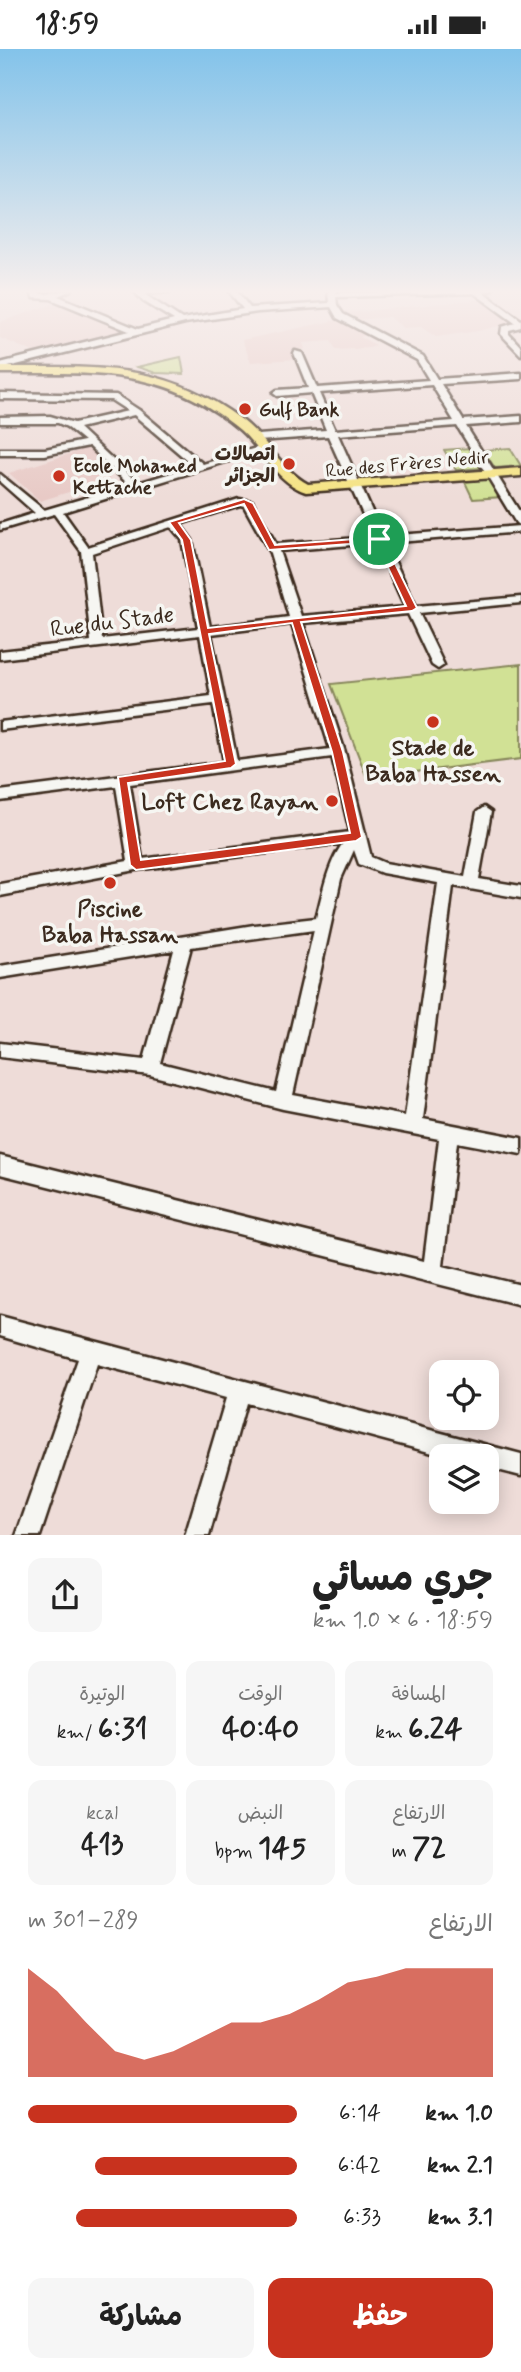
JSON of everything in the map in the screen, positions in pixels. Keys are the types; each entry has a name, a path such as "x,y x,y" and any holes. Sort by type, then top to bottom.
{"main road":[{"name":"Rue des Frères Nedir","path":"8,367 124,373 168,383 234,420 262,443 298,485 313,488 521,472"}],"street":[{"path":"8,367 35,359"},
{"path":"300,359 354,485 438,665"},
{"path":"420,359 521,523"},
{"path":"277,393 521,376"},
{"path":"0,396 113,397 136,412 201,467"},
{"path":"0,420 58,421 74,426 136,412"},
{"path":"0,527 201,467 262,443 333,434 521,419"},
{"path":"74,426 135,485"},
{"path":"0,452 45,452 89,443"},
{"path":"0,477 41,513"},
{"path":"86,551 173,522 244,501 248,503 272,548 338,752 356,837 364,860 382,868 521,891"},
{"path":"56,509 86,551 97,644"},
{"path":"173,522 187,540 231,764"},
{"path":"272,548 521,529"},
{"name":"Rue du Stade","path":"0,655 295,620 521,600"},
{"path":"0,726 218,699"},
{"path":"0,796 338,752"},
{"path":"122,780 136,865"},
{"path":"471,883 484,812"},
{"path":"0,890 136,865 356,837"},
{"path":"283,1101 333,879 343,854 356,837"},
{"path":"413,1126 446,879"},
{"path":"0,972 322,923"},
{"path":"150,1067 184,943"},
{"path":"0,1050 150,1067 283,1101 521,1146"},
{"path":"432,1273 449,1133"},
{"path":"1,1168 521,1295"},
{"path":"0,1325 91,1352 521,1465"},
{"path":"28,1535 91,1352"},
{"path":"197,1535 239,1389"}],"shaded area":[{"path":"250,359 293,359 251,362"},
{"name":"Ecole Mohamed Kettache","path":"88,448 102,461 91,466 110,479 40,501 9,473"}],"green space":[{"path":"181,359 184,374 156,373 137,367"},
{"path":"471,448 483,468 456,470 444,450"},
{"path":"510,448 521,466 495,468 483,450"},
{"path":"490,479 502,497 473,499 464,480"},
{"name":"Stade de Baba Hassen","path":"521,664 521,759 367,778 331,684"}],"place":[{"name":"Gulf Bank","path":"245,409"},
{"name":"اتصالات الجزائر","path":"289,464"},
{"name":"Ecole Mohamed Kettache","path":"59,476"},
{"name":"Stade de Baba Hassen","path":"433,722"},
{"name":"Loft Chez Rayan","path":"332,801"},
{"name":"Piscine Baba Hassan","path":"110,883"}],"route":[{"path":"379,539 272,548 248,503 244,501 173,522 187,540 204,632 295,620 338,752 356,837 136,865 122,780 231,764 204,632 295,620 412,608 379,539"}]}
